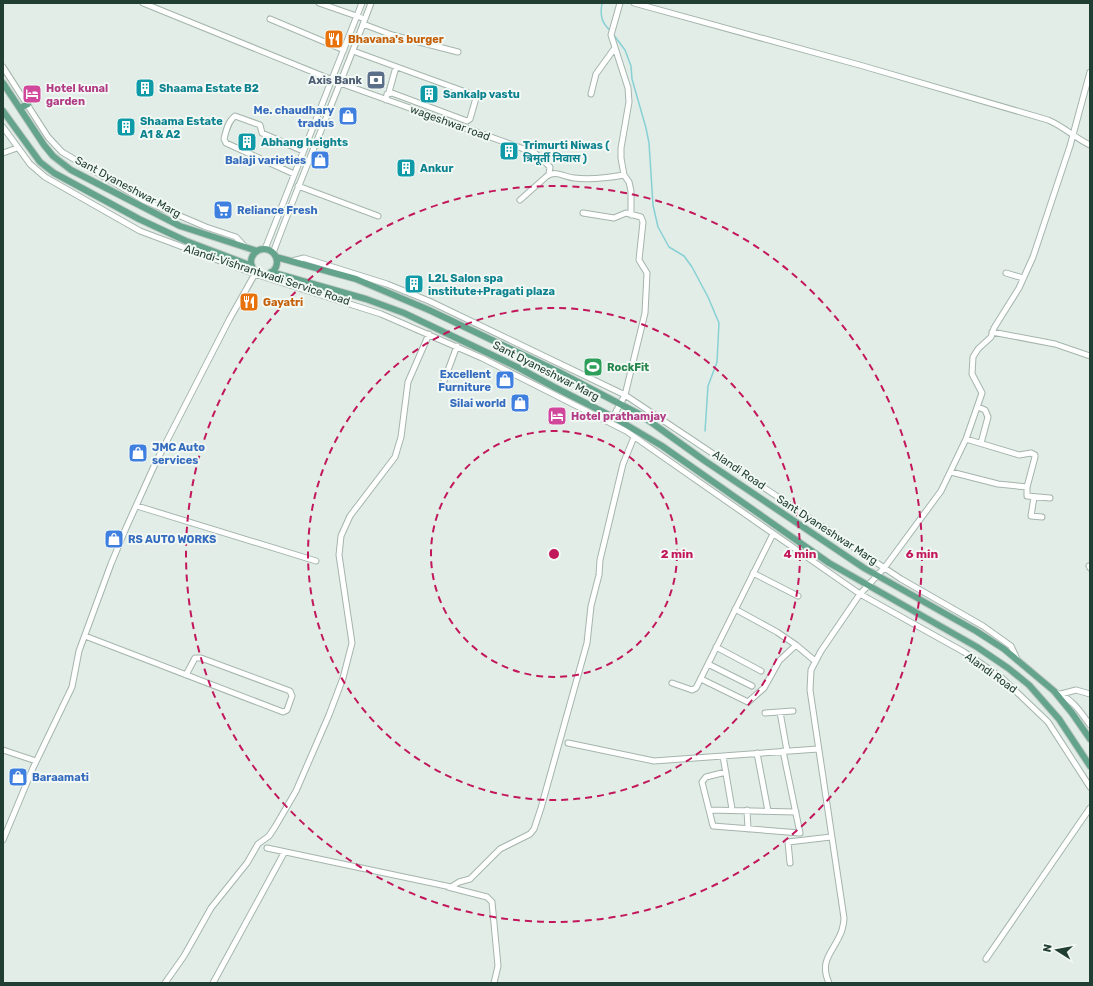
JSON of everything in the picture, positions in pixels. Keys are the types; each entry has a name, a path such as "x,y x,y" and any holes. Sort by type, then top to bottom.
{"main road":[{"name":"Sant Dyaneshwar Marg","path":"3,83 53,156 71,170 180,226 257,252"},
{"path":"20,108 28,104"},
{"name":"Sant Dyaneshwar Marg","path":"3,111 40,162 54,173 145,222 186,241 252,266"},
{"path":"265,249 274,255 276,265 271,272 264,275 256,273 252,266 252,258 257,252 265,249"},
{"name":"Sant Dyaneshwar Marg","path":"274,255 356,280 429,310 618,402 646,419 878,576 976,631 1017,659 1054,691 1068,708 1090,740"},
{"name":"Sant Dyaneshwar Marg","path":"271,272 366,299 404,313 519,368 662,446 801,544 868,586 977,646 1020,678 1059,719 1090,766"}],"street":[{"name":"wageshwar road","path":"143,3 340,83 535,154 550,167 549,174"},
{"path":"319,3 357,16 364,21 392,34 458,52"},
{"path":"265,249 362,3"},
{"path":"274,255 298,186 321,133 371,3"},
{"path":"620,3 611,32 614,49 628,94 628,112 621,148 624,175 629,182 631,191 631,215"},
{"path":"634,3 863,66 1048,120 1062,126 1072,135 1090,145"},
{"path":"270,19 344,50"},
{"path":"591,94 596,74 614,49"},
{"path":"353,50 476,98 470,119 467,121 389,92"},
{"path":"386,100 396,66"},
{"name":"Alandi-Vishrantwadi Service Road","path":"3,67 54,145 73,160 149,203 206,227 236,237 246,248"},
{"path":"830,983 826,974 828,955 842,930 844,918 810,690 811,670 815,661 860,594 885,567 933,502 951,472 966,439 982,393 974,381 971,370 972,360 978,349 991,337 992,332 1024,278 1049,209 1090,72"},
{"path":"294,174 226,143 224,139 231,118 235,116 260,125 262,133 303,151"},
{"name":"Alandi-Vishrantwadi Service Road","path":"3,127 30,164 45,178 120,221 155,238 256,273 356,304 457,346 597,415 612,419 634,437 773,534"},
{"path":"3,153 17,148"},
{"path":"520,200 549,174 554,173 572,178 590,179 624,175"},
{"path":"298,186 378,216"},
{"path":"280,210 288,214"},
{"path":"583,213 614,218 623,213 642,219 639,260 647,270 648,288 645,313 625,395 618,402 612,419"},
{"name":"Alandi-Vishrantwadi Service Road","path":"292,261 304,258 388,284 461,315 625,395 632,400"},
{"path":"3,840 5,829 72,686 79,651 110,564 158,458 229,320 256,273"},
{"path":"1006,273 1024,278"},
{"path":"992,332 1054,344 1090,356"},
{"path":"165,983 184,956 211,908 248,863 258,844 272,832 296,791 332,707 347,667 352,643 339,555 341,536 350,516 395,457 401,437 408,382 429,334"},
{"path":"444,381 457,346"},
{"name":"Alandi Road","path":"632,400 901,579 971,619 1007,642 1015,652 1017,659"},
{"path":"978,407 985,410 988,417 981,443"},
{"path":"446,887 470,879 496,852 528,836 534,829 587,643 591,606 599,575 600,560 623,464 634,437"},
{"path":"966,439 1019,455 1031,453 1035,455 1036,457 1027,496 1050,498"},
{"path":"951,472 998,484 1028,487"},
{"path":"1034,497 1031,516 1042,517"},
{"path":"137,506 316,561"},
{"path":"672,683 692,690 696,688 773,534"},
{"name":"Alandi Road","path":"773,534 860,594 964,652 1007,682 1048,722 1090,787"},
{"path":"753,573 798,596"},
{"path":"735,609 777,632 815,661"},
{"path":"85,636 186,675 283,712 287,710 292,696 290,692 201,658 195,658 193,660 186,675"},
{"path":"701,679 748,702 764,688 779,661 796,645"},
{"path":"716,647 762,670"},
{"path":"708,664 752,686"},
{"path":"1061,694 1068,690 1076,690 1090,694"},
{"path":"1054,691 1072,701 1090,725"},
{"path":"765,714 793,711"},
{"path":"726,772 704,779 703,786 713,826 800,833 785,751 780,712"},
{"path":"568,743 654,761 818,748"},
{"path":"3,750 36,761"},
{"path":"757,753 768,811"},
{"path":"723,756 732,810"},
{"path":"986,959 1090,808"},
{"path":"709,810 796,812"},
{"path":"747,810 748,829"},
{"path":"790,863 788,842 831,837"},
{"path":"267,848 487,897 492,902 498,966 494,983"},
{"path":"213,983 284,852"}],"waterway":[{"path":"602,3 601,11 603,22 611,31"},
{"path":"613,34 625,50 631,66 632,79 646,128 649,143 653,205 658,227 669,247 684,256 692,267 708,297 719,323 717,362 708,386 705,431"}],"place":[{"name":"Bhavana's burger","path":"334,39"},
{"name":"Axis Bank","path":"376,80"},
{"name":"Shaama Estate B2","path":"145,88"},
{"name":"Hotel kunal garden","path":"32,94"},
{"name":"Sankalp vastu","path":"429,94"},
{"name":"Me. chaudhary tradus","path":"348,116"},
{"name":"Shaama Estate A1 & A2","path":"126,127"},
{"name":"Abhang heights","path":"247,142"},
{"name":"Trimurti Niwas ( त्रिमूर्ती निवास )","path":"509,151"},
{"name":"Balaji varieties","path":"320,160"},
{"name":"Ankur","path":"406,168"},
{"name":"Reliance Fresh","path":"223,210"},
{"name":"L2L Salon spa institute+Pragati plaza","path":"414,284"},
{"name":"Gayatri","path":"249,302"},
{"name":"RockFit","path":"593,367"},
{"name":"Excellent Furniture","path":"505,380"},
{"name":"Silai world","path":"520,403"},
{"name":"Hotel prathamjay","path":"557,416"},
{"name":"JMC Auto services","path":"138,453"},
{"name":"RS AUTO WORKS","path":"114,539"},
{"name":"Baraamati","path":"18,777"}]}
